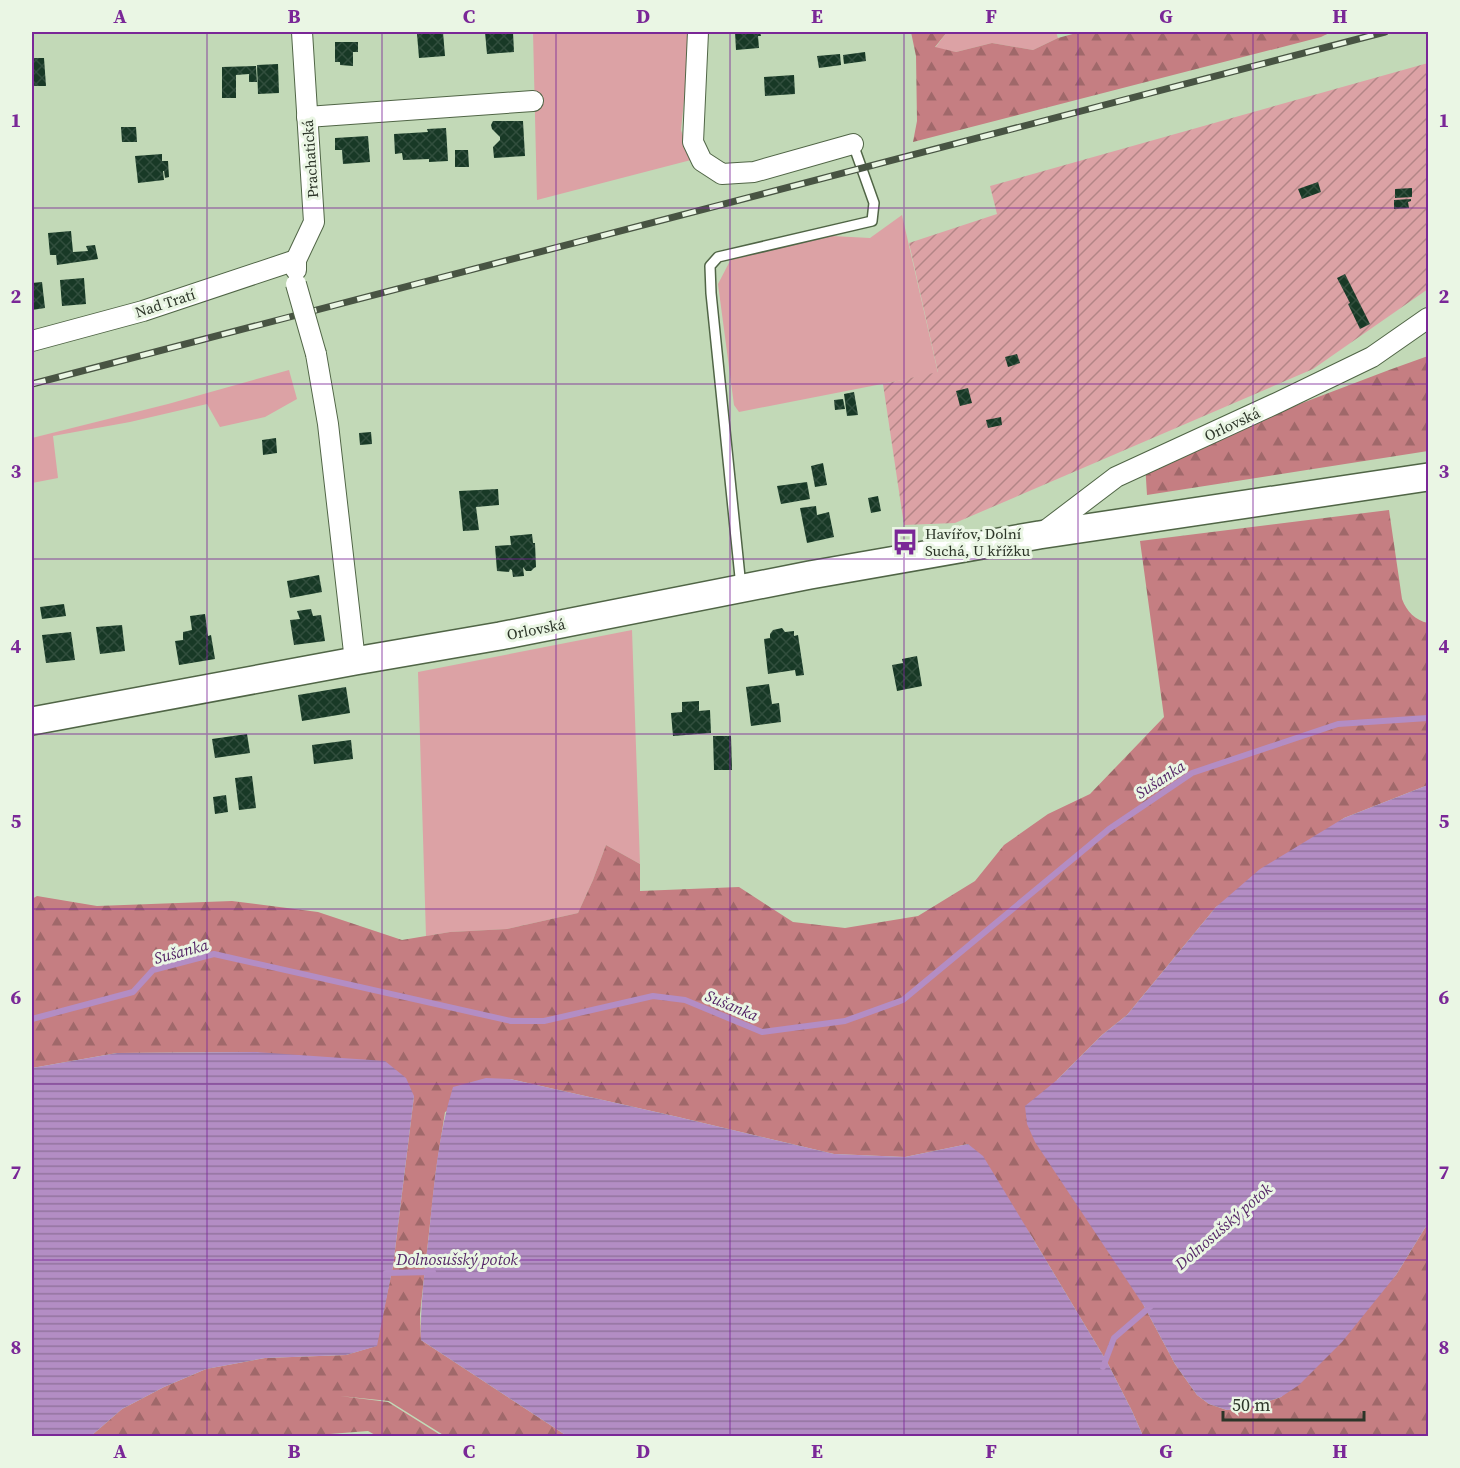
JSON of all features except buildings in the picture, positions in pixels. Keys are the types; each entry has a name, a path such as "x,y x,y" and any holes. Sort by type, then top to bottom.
{"main road":[{"name":"Orlovská","path":"32,721 500,636 810,575 1039,536 1428,477"}],"street":[{"name":"Prachatická","path":"302,32 314,222 296,260 296,284 316,354 328,424 355,661"},
{"path":"698,32 693,142 702,161 722,174 754,172 853,144"},
{"path":"307,117 533,101"},
{"name":"Nad Tratí","path":"32,341 143,311 296,260"},
{"name":"Orlovská","path":"1039,536 1116,477 1372,357 1428,318"}],"lane":[{"path":"741,589 710,266 718,257 872,221 874,203 853,144"}],"shaded area":[{"path":"533,32 691,32 681,130 691,160 537,200"},
{"path":"947,32 1056,32 1058,38 1033,50 992,43 956,52 935,48"},
{"path":"1428,63 1428,289 1313,369 955,523 904,525 883,384 938,372 909,243 997,214 990,186"},
{"path":"902,215 938,373 739,412 734,405 718,284 731,259 813,235 870,238"},
{"path":"289,370 297,399 265,417 220,427 207,404 130,422 53,436 58,478 32,483 32,438 168,404"},
{"path":"632,630 640,864 606,845 578,913 507,929 450,932 426,936 418,672"}],"green space":[{"path":"911,32 947,32 935,47 956,52 992,43 1033,50 1058,38 1080,32 1331,32 1321,37 913,142 917,121 916,56"},
{"path":"1428,356 1428,451 1147,495 1145,463"},
{"path":"1389,510 1402,599 1412,615 1428,623 1428,785 1344,818 1216,907 1127,1015 1102,1035 1057,1080 1144,1306 1175,1364 1197,1395 1209,1404 1227,1410 1252,1407 1281,1397 1396,1275 1428,1223 1428,1436 1143,1436 1107,1362 1032,1237 968,1144 905,1157 834,1154 510,1079 445,1112 436,1170 420,1314 421,1340 567,1436 445,1436 389,1401 340,1396 388,1402 442,1436 377,1436 368,1431 315,1436 91,1436 122,1409 164,1387 206,1369 265,1358 346,1355 376,1346 393,1266 414,1096 256,1052 117,1053 32,1068 32,899 37,896 97,906 232,901 318,912 402,940 450,932 507,929 578,913 606,845 640,864 640,891 739,887 793,922 845,928 918,916 975,881 1004,845 1048,814 1090,794 1164,717 1140,541"}],"water":[{"path":"1428,785 1428,1223 1396,1275 1342,1342 1299,1385 1281,1397 1252,1407 1227,1410 1209,1404 1197,1395 1175,1364 1144,1306 1035,1142 1027,1124 1025,1106 1057,1080 1102,1035 1127,1015 1216,907 1260,869 1344,818"},
{"path":"256,1052 385,1061 406,1078 414,1096 393,1266 377,1346 346,1355 265,1358 206,1369 164,1387 122,1409 91,1436 32,1436 32,1068 117,1053"},
{"path":"486,1078 510,1079 834,1154 905,1157 968,1144 983,1156 1107,1362 1143,1436 567,1436 421,1340 423,1287 435,1179 448,1105 453,1087"}],"waterway":[{"name":"Sušanka","path":"32,1019 133,992 153,970 214,954 511,1021 544,1021 653,996 685,1000 762,1032 845,1021 903,1000 1109,829 1192,773 1338,724 1428,718"},
{"name":"Dolnosušský potok","path":"386,1273 433,1272"},
{"name":"Dolnosušský potok","path":"1103,1367 1114,1338 1151,1306"}],"railway":[{"path":"32,384 1385,32"}],"place":[{"name":"Havířov, Dolní Suchá, U křížku","path":"905,542"}]}
